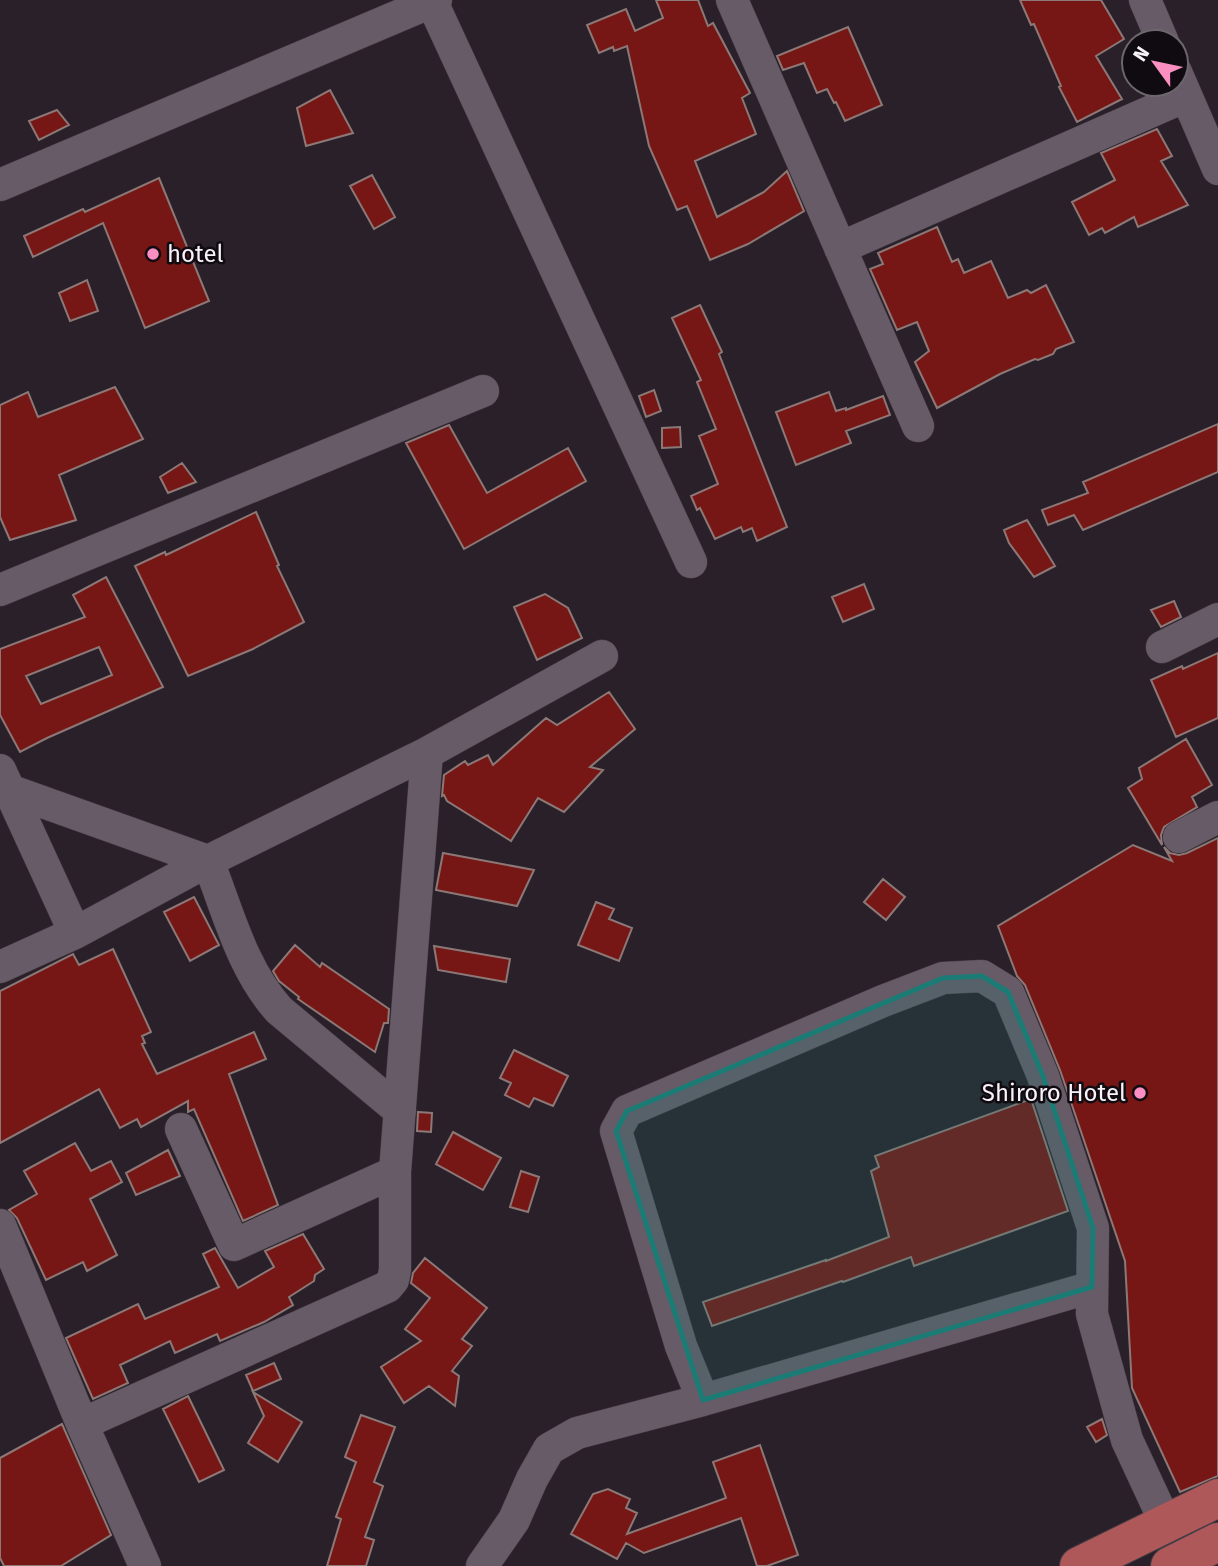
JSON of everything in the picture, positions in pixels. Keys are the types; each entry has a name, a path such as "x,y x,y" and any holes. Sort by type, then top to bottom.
{"main road":[{"path":"1079,1566 1218,1498"},
{"path":"1170,1566 1218,1542"}],"street":[{"path":"732,0 918,426"},
{"path":"1145,0 1157,28"},
{"path":"0,186 434,1 691,562"},
{"path":"840,248 1152,98"},
{"path":"1187,98 1218,169"},
{"path":"0,590 483,391"},
{"path":"1162,647 1218,620"},
{"path":"0,967 75,933 208,861 427,752 602,656"},
{"path":"82,1424 387,1287 393,1280 396,1270 396,1172 427,752"},
{"path":"5,780 208,861 251,971 264,994 279,1010 400,1111"},
{"path":"5,780 75,933"},
{"path":"1179,837 1218,817"},
{"path":"703,1400 681,1346 616,1131 627,1111 943,978 982,976 1008,992 1043,1076 1093,1228 1092,1300 1127,1440 1166,1524"},
{"path":"181,1129 234,1245 396,1172"},
{"path":"0,1225 13,1293 82,1424 145,1566"},
{"path":"482,1566 514,1520 549,1449 577,1433 1092,1300"}],"highlighted area":[{"path":"982,976 1008,992 1043,1076 1093,1228 1092,1287 703,1400 616,1131 627,1111 943,978"}],"building":[{"path":"656,0 698,0 708,26 713,23 750,93 742,98 756,134 695,161 717,217 764,192 787,171 804,211 748,244 710,260 687,206 677,210 649,146 627,46 614,51 613,47 599,53 587,25 626,9 635,31 663,18"},
{"path":"1020,0 1101,0 1120,32 1120,41 1096,56 1122,99 1077,122 1059,87 1061,86 1034,24 1031,25"},
{"path":"848,27 882,105 845,121 827,89 817,93 804,63 783,70 777,56"},
{"path":"330,90 353,133 306,146 297,108"},
{"path":"57,110 69,125 39,140 29,121"},
{"path":"1157,129 1172,156 1161,161 1188,205 1138,227 1134,217 1105,233 1102,228 1089,235 1072,202 1115,180 1101,153"},
{"path":"372,175 395,217 374,229 350,186"},
{"name":"hotel","path":"159,178 209,301 145,328 103,223 33,257 24,236"},
{"path":"937,227 952,262 958,259 964,273 991,261 1008,298 1027,290 1031,293 1046,285 1074,342 1056,349 1053,354 1000,374 937,408 915,362 929,351 917,322 897,330 870,269 883,264 878,253"},
{"path":"87,280 98,311 70,321 59,293"},
{"path":"700,305 722,352 719,354 787,527 757,541 752,528 743,532 741,527 715,539 691,496 718,484 699,436 716,429 697,382 701,380 672,318"},
{"path":"115,387 143,439 59,475 76,520 10,540 0,517 0,405 28,392 38,417"},
{"path":"654,390 661,411 646,417 639,396"},
{"path":"829,392 836,411 883,396 890,415 846,431 851,443 796,465 776,412"},
{"path":"1218,424 1218,472 1083,530 1074,515 1048,525 1042,510 1088,493 1083,482"},
{"path":"449,425 487,493 568,448 586,481 464,549 406,443"},
{"path":"680,427 681,447 662,448 662,428"},
{"path":"182,463 196,482 168,493 160,477"},
{"path":"256,512 279,565 277,566 304,622 253,649 188,676 135,566 165,552 166,555"},
{"path":"1027,520 1055,566 1034,577 1009,543 1004,530"},
{"path":"106,577 163,687 20,752 0,715 0,649 85,617 73,595","holes":["99,647 112,675 41,704 26,676"]},
{"path":"864,584 874,609 843,622 832,597"},
{"path":"545,594 568,608 582,638 537,660 514,607"},
{"path":"1174,601 1181,617 1161,627 1151,610"},
{"path":"1218,653 1218,718 1176,737 1151,680"},
{"path":"609,692 635,729 590,767 603,770 564,812 538,798 511,841 442,796 444,775 465,761 468,765 488,755 493,765 546,718 557,725"},
{"path":"1186,739 1212,785 1192,797 1197,807 1164,827 1162,845 1128,788 1142,779 1139,768"},
{"name":"Shiroro Hotel","path":"1218,838 1218,1476 1180,1492 1132,1388 1125,1261 1060,1070 1025,985 1017,976 998,926 1133,845 1172,861 1164,847 1170,853 1179,855"},
{"path":"443,853 534,870 517,906 436,890"},
{"path":"883,879 905,897 886,920 864,902"},
{"path":"194,897 219,945 190,961 164,912"},
{"path":"596,902 614,909 609,919 632,928 619,961 578,945"},
{"path":"295,945 320,967 322,963 389,1009 388,1023 384,1023 375,1052 298,999 299,997 279,981 273,971"},
{"path":"434,946 510,959 506,982 438,970"},
{"path":"113,949 151,1032 142,1036 145,1043 142,1044 157,1074 254,1032 266,1059 229,1074 278,1205 243,1221 194,1109 188,1112 188,1101 141,1127 137,1119 120,1128 99,1089 0,1143 0,991 73,954 79,965"},
{"path":"514,1050 568,1076 553,1106 534,1098 529,1107 505,1095 511,1083 500,1078"},
{"path":"1031,1099 1068,1211 914,1266 911,1257 712,1326 703,1302 889,1237 871,1171 879,1167 875,1156"},
{"path":"418,1112 432,1113 431,1132 417,1131"},
{"path":"453,1132 501,1158 483,1190 436,1164"},
{"path":"75,1143 91,1171 111,1161 122,1182 90,1199 117,1255 87,1271 83,1262 46,1280 17,1218 9,1210 37,1194 24,1171"},
{"path":"168,1150 180,1176 136,1195 126,1173"},
{"path":"521,1171 539,1177 528,1212 510,1207"},
{"path":"303,1234 324,1269 315,1275 314,1281 289,1297 293,1305 264,1322 220,1341 217,1334 175,1353 170,1341 120,1365 128,1383 93,1399 66,1338 138,1304 145,1319 219,1287 203,1254 215,1248 238,1288 274,1267 265,1251"},
{"path":"425,1258 487,1308 462,1339 472,1346 452,1371 459,1376 455,1406 429,1386 404,1403 381,1367 421,1341 405,1329 430,1298 411,1283 413,1273"},
{"path":"274,1363 281,1379 253,1391 246,1375"},
{"path":"253,1392 302,1422 278,1462 248,1443 264,1416"},
{"path":"188,1396 224,1470 199,1482 163,1409"},
{"path":"361,1415 395,1427 374,1482 383,1486 365,1537 374,1540 366,1566 327,1566 341,1519 336,1517 356,1462 345,1457"},
{"path":"1102,1419 1107,1435 1096,1442 1087,1427"},
{"path":"62,1424 111,1535 61,1566 4,1566 0,1558 0,1458"},
{"path":"760,1445 798,1555 767,1566 757,1566 741,1518 644,1553 626,1543 617,1559 571,1534 593,1494 608,1489 630,1499 626,1508 637,1513 627,1534 726,1498 713,1462"}],"place":[{"name":"hotel","path":"153,254"},
{"name":"Shiroro Hotel","path":"1140,1093"}]}
